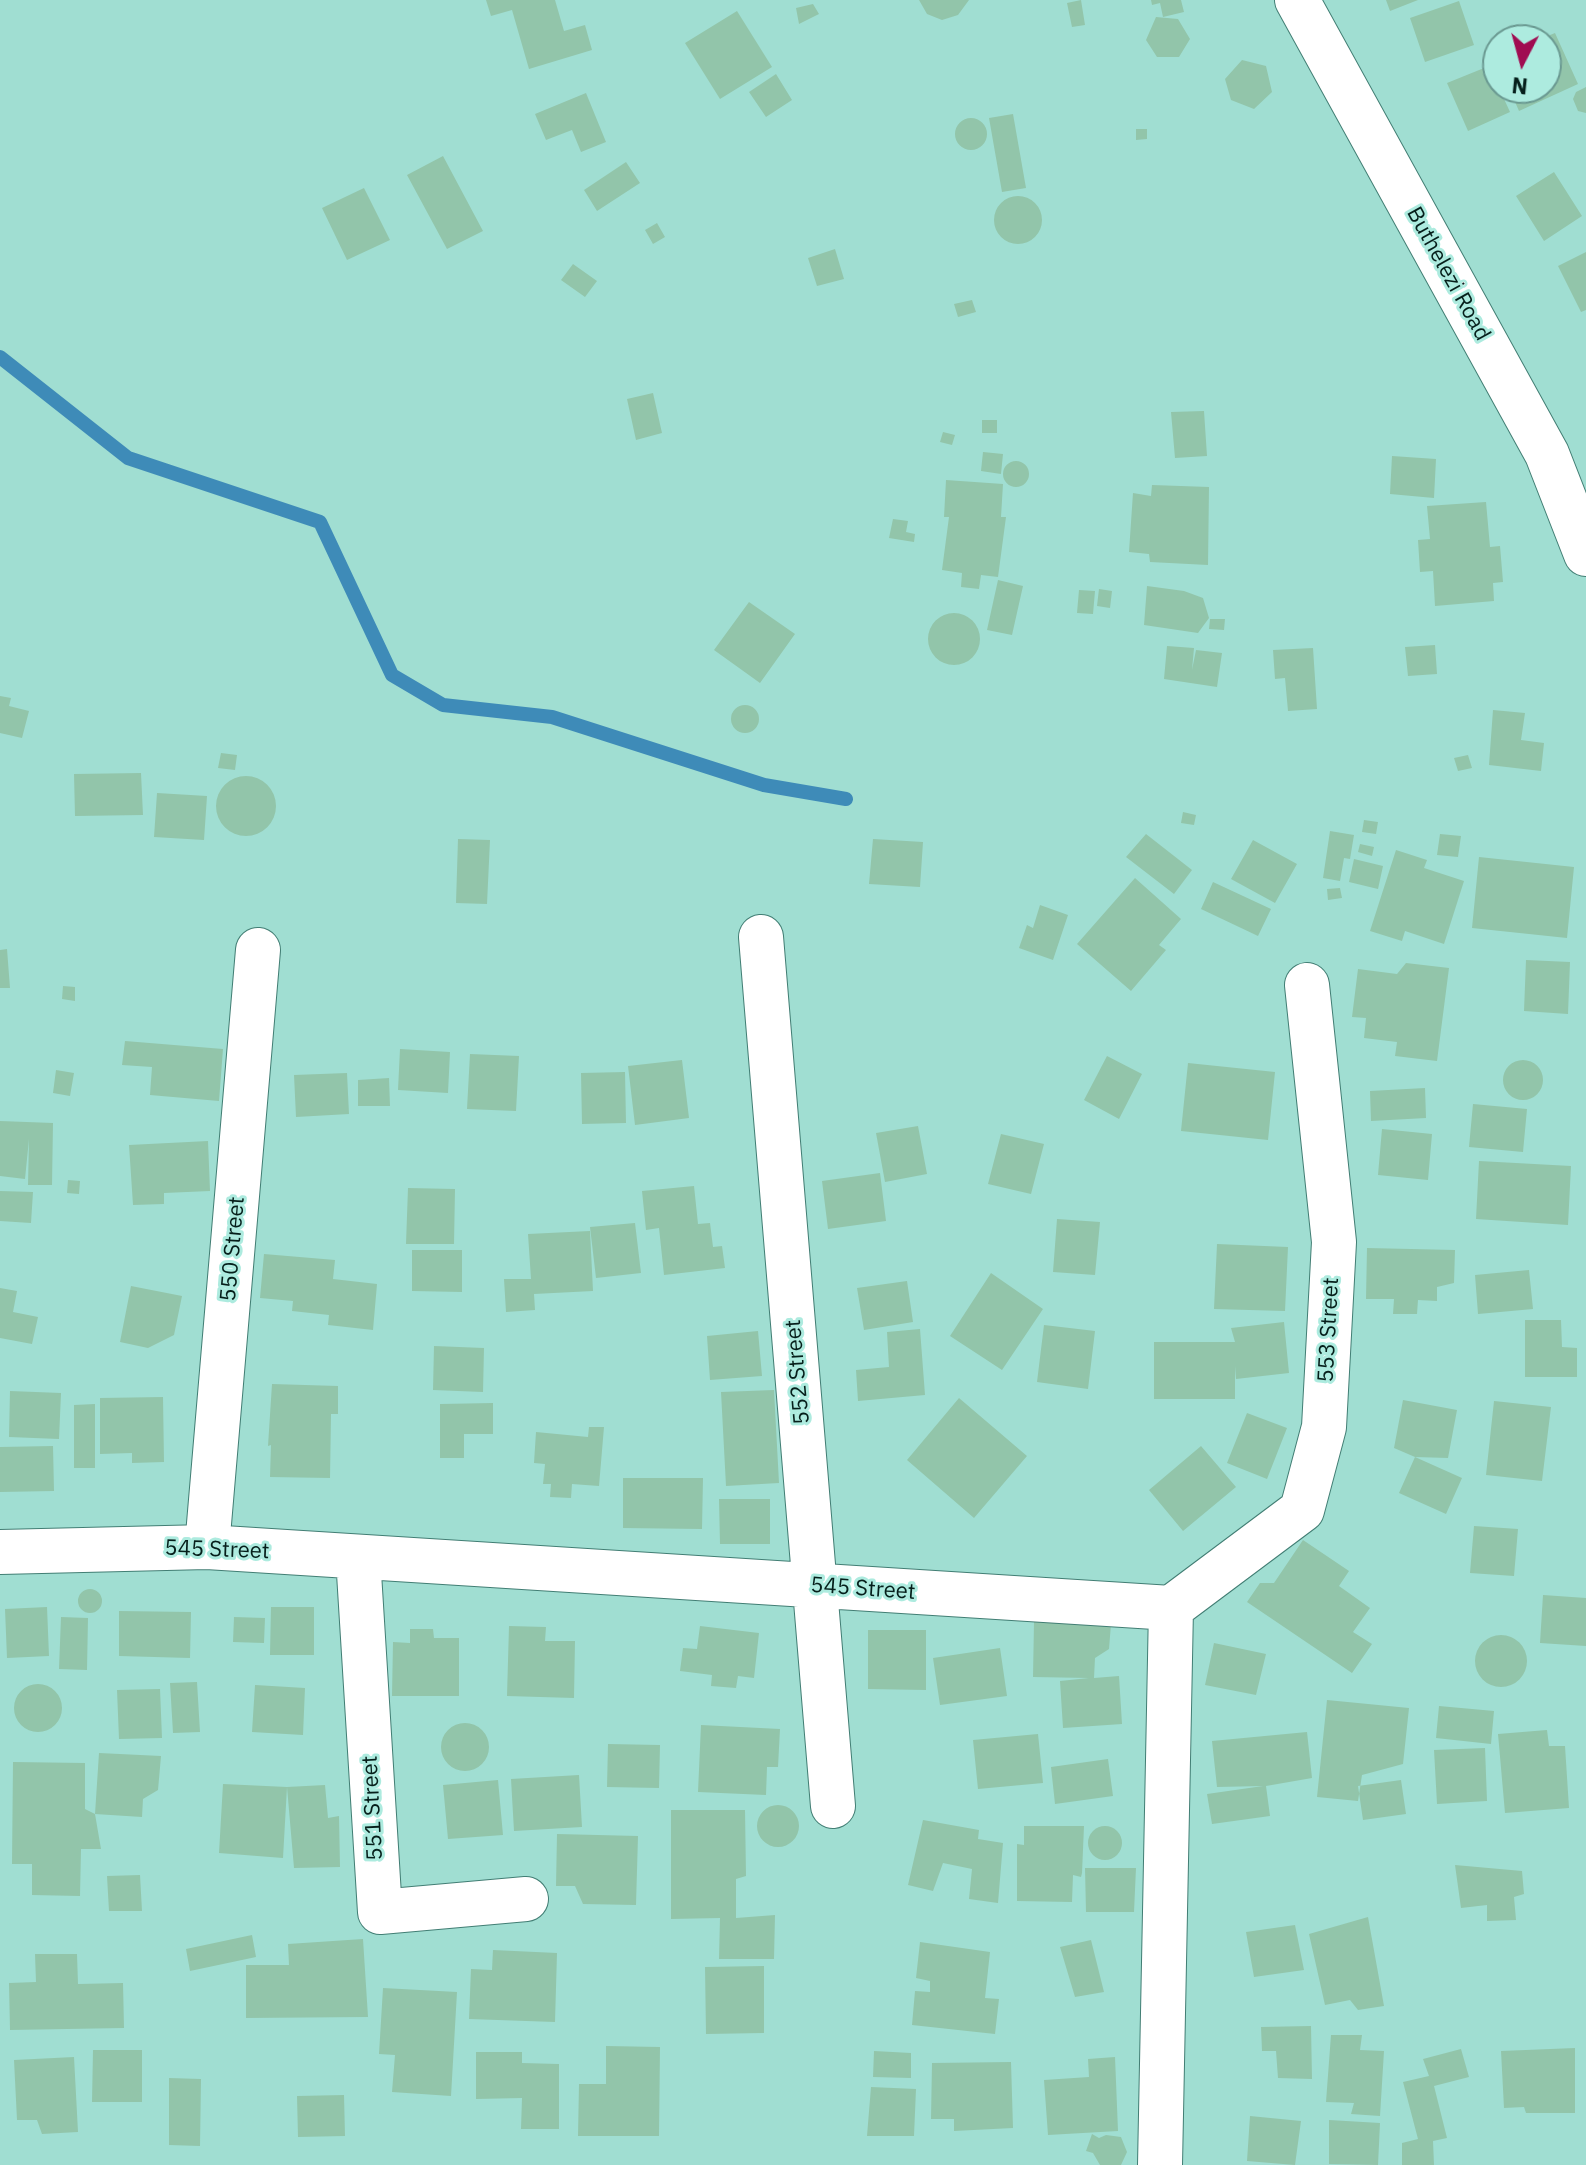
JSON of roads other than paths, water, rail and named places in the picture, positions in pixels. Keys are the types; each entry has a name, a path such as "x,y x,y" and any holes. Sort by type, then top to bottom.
{"street":[{"name":"Buthelezi Road","path":"1297,0 1547,454 1586,554"},
{"name":"552 Street","path":"761,937 833,1806"},
{"name":"550 Street","path":"207,1547 258,950"},
{"name":"553 Street","path":"1171,1608 1302,1510 1324,1427 1334,1242 1307,985"},
{"name":"545 Street","path":"0,1552 207,1547 1171,1608"},
{"name":"551 Street","path":"358,1557 380,1912 526,1899"},
{"path":"1160,2165 1171,1608"}],"waterway":[{"path":"0,357 128,458 320,522 392,675 443,705 552,717 764,785 846,799"}]}
